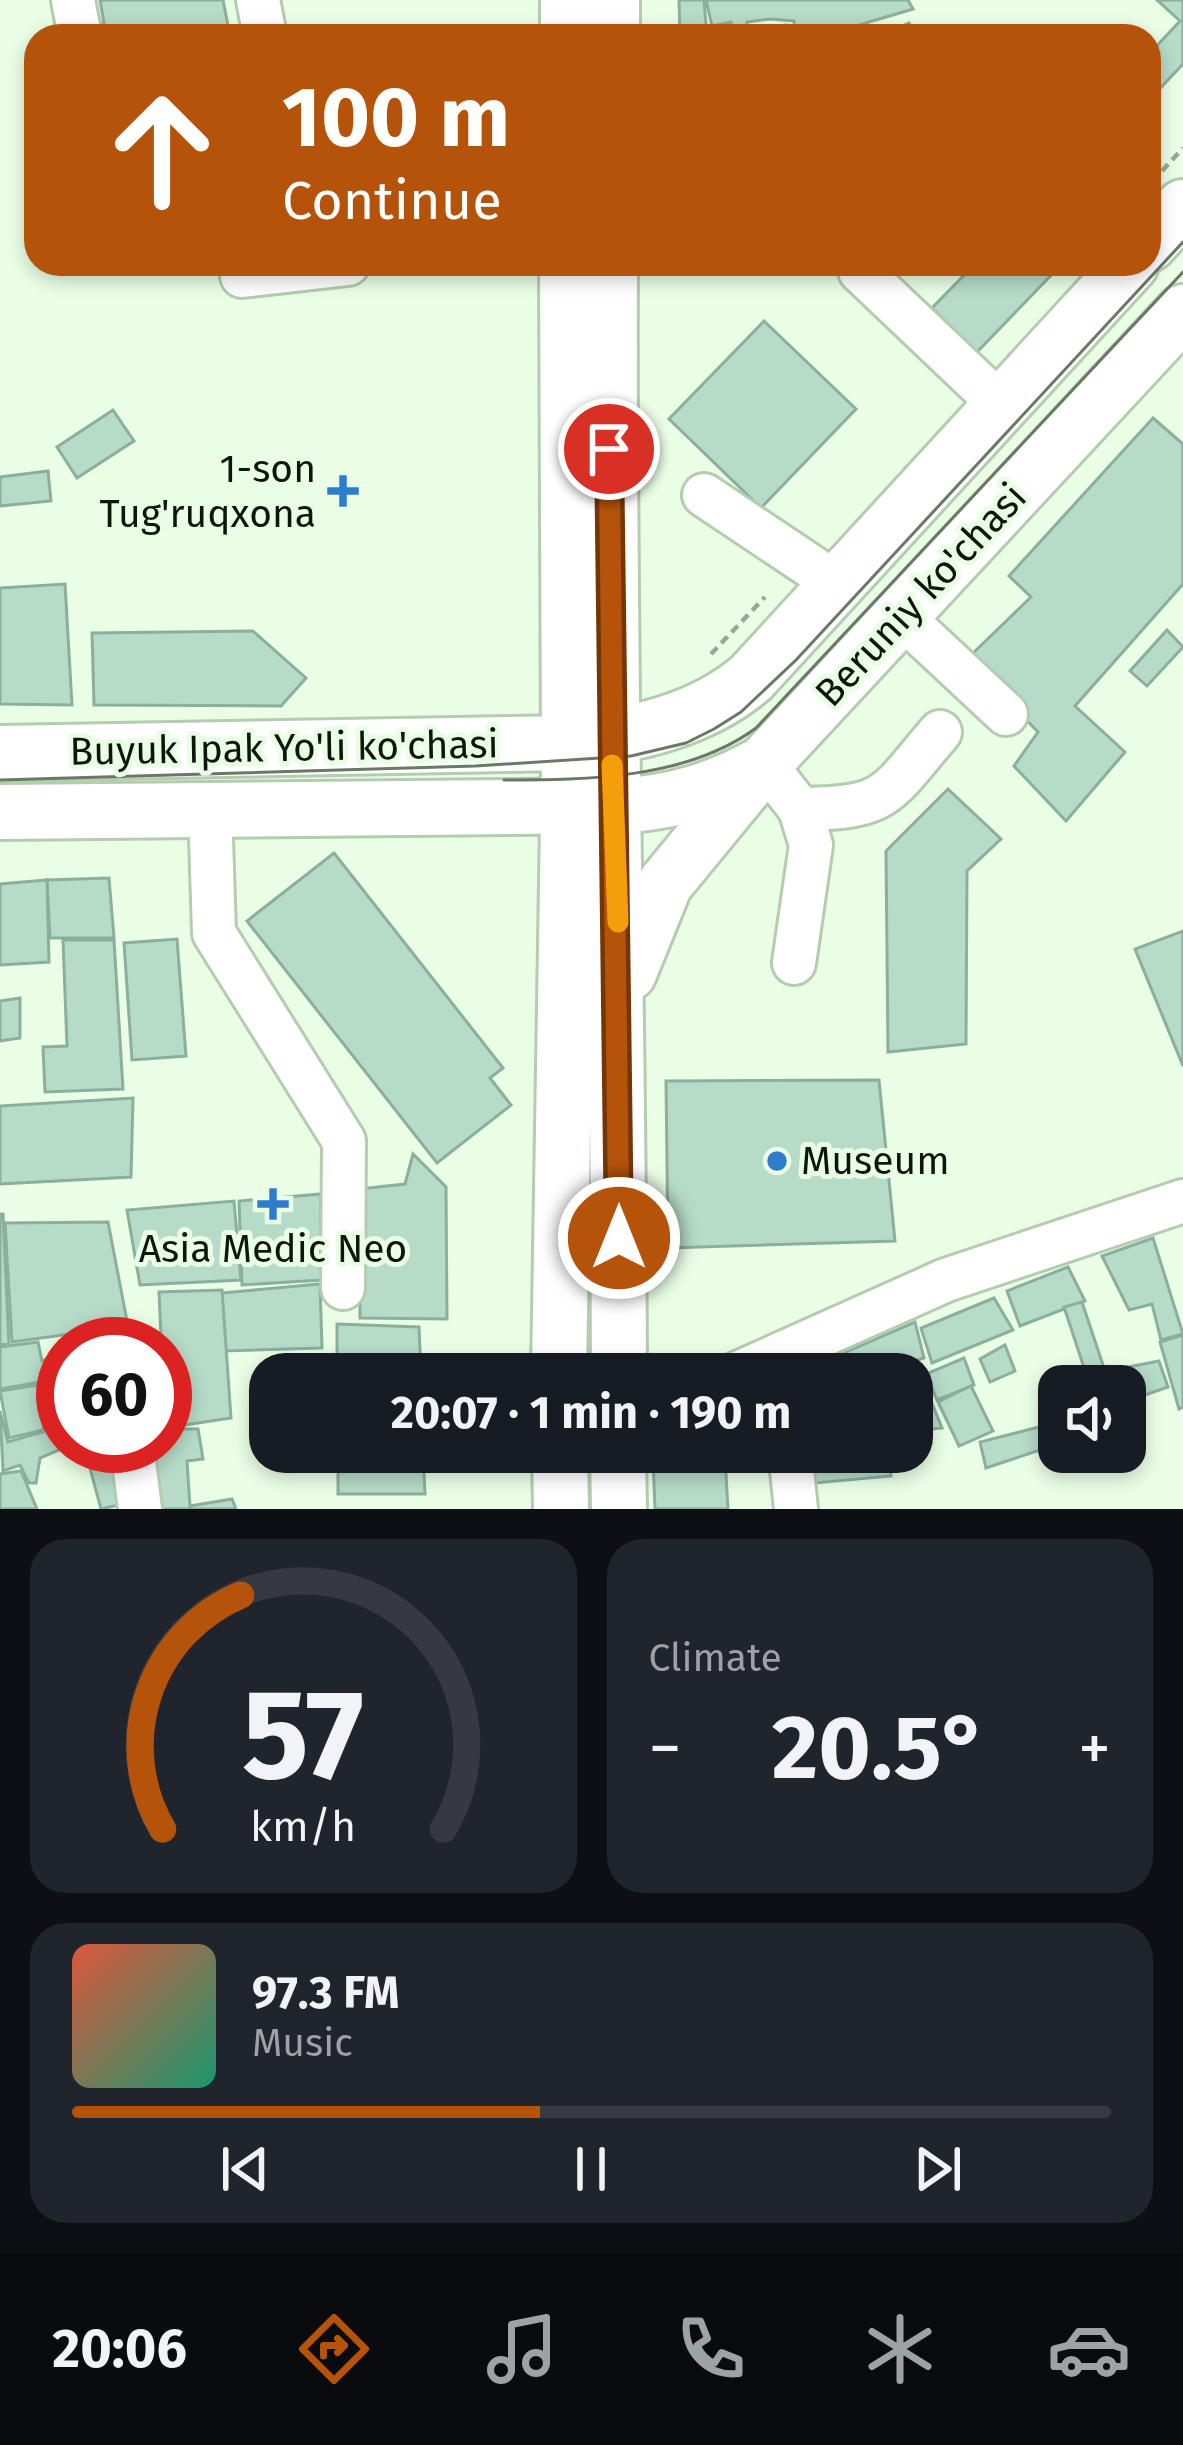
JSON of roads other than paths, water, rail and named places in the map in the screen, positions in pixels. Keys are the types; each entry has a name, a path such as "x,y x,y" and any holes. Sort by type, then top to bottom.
{"main road":[{"path":"1161,231 1183,207"},
{"path":"568,276 592,805 618,1010 619,1353"},
{"path":"589,741 609,276"},
{"name":"Beruniy ko'chasi","path":"589,741 716,707 751,678 1120,276"},
{"name":"Beruniy ko'chasi","path":"592,805 693,795 764,763 1183,312"},
{"name":"Buyuk Ipak Yo'li ko'chasi","path":"0,753 589,741"},
{"path":"618,1010 637,947 665,884 764,763"},
{"path":"560,1353 592,805"},
{"name":"Buyuk Ipak Yo'li ko'chasi","path":"0,812 592,805"},
{"path":"560,1473 561,1509"},
{"path":"618,1473 619,1509"}],"street":[{"path":"865,276 1001,405"},
{"path":"704,496 838,584"},
{"path":"901,616 1006,714"},
{"path":"800,808 858,808 887,794 940,732"},
{"path":"764,763 800,808 811,845 794,964"},
{"path":"210,806 214,933 344,1141 343,1288"},
{"path":"803,1353 946,1280 1183,1201"},
{"path":"135,1473 140,1509"},
{"path":"792,1473 796,1509"}],"tram line":[{"path":"1161,266 1183,242"},
{"path":"504,780 602,777 668,767 729,745 756,728 1183,272"},
{"path":"0,780 475,766 631,756 686,743 741,712 796,660 1152,276"}],"place":[{"name":"1-son Tug'ruqxona","path":"343,491"},
{"name":"Museum","path":"777,1161"},
{"name":"Asia Medic Neo","path":"273,1204"}]}
